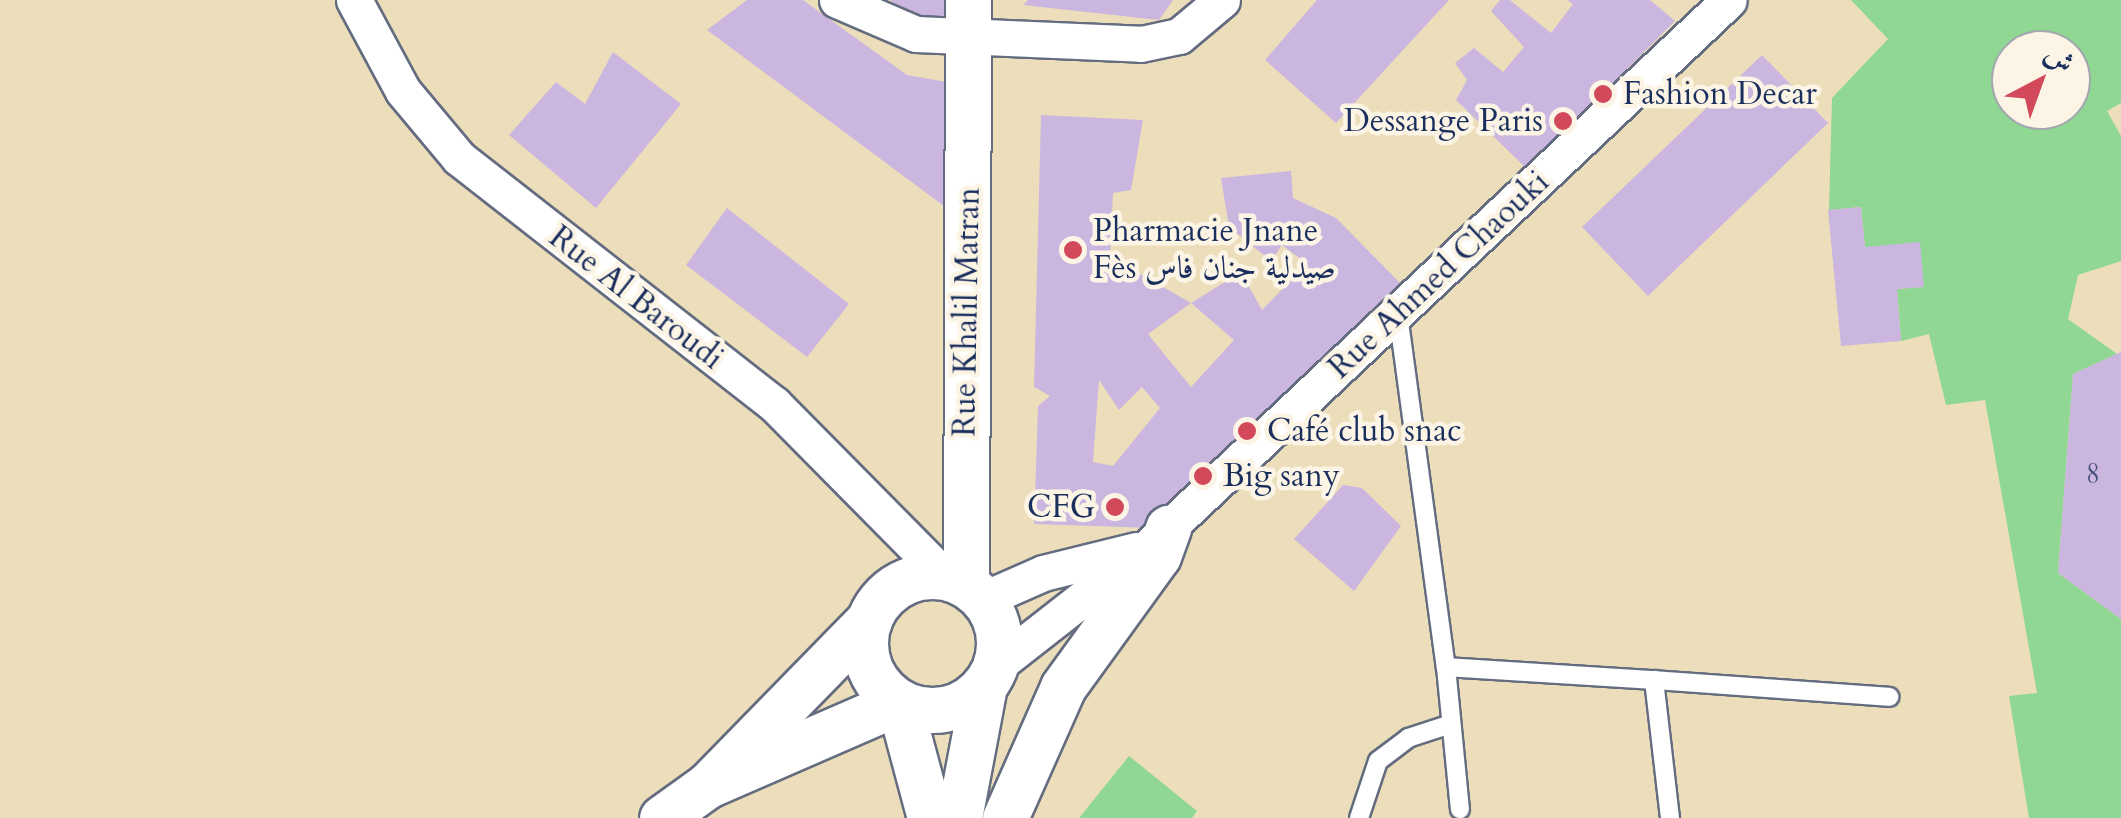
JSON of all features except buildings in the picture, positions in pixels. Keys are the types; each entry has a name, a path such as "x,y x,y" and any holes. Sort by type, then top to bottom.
{"street":[{"name":"Rue Al Baroudi","path":"354,0 403,90 459,158 774,404 964,587"},
{"path":"837,0 916,34 969,20 1141,44 1179,36 1222,0"},
{"name":"Rue Ahmed Chaouki","path":"990,676 1157,538 1729,0"},
{"name":"Rue Khalil Matran","path":"964,587 969,20"},
{"name":"Rue Ahmed Chaouki","path":"964,587 1044,574 1157,538"},
{"path":"1005,818 1064,687 1158,556 1157,538"},
{"path":"662,818 708,785 869,620 898,585 964,587 996,620 990,676 959,818"},
{"path":"869,620 869,666 899,702 930,818"},
{"path":"708,785 899,702 945,709 990,676"}],"lane":[{"path":"1398,314 1446,667 1448,725 1460,809"},
{"path":"1446,667 1889,697"},
{"path":"1654,680 1670,818"},
{"path":"1360,818 1378,761 1408,738 1448,725"}],"green space":[{"path":"1851,0 2121,0 2121,103 2107,111 2121,136 2121,261 2078,275 2068,319 2117,354 2073,374 2058,573 2121,619 2121,818 2029,818 2009,696 2037,693 1985,400 1946,405 1929,334 1901,341 1897,289 1923,287 1865,247 1861,207 1829,210 1832,98 1888,39"},
{"path":"1129,756 1197,811 1192,818 1079,818"}],"place":[{"name":"Fashion Decar","path":"1603,94"},
{"name":"Dessange Paris","path":"1563,121"},
{"name":"Pharmacie Jnane Fès صيدلية جنان فاس","path":"1073,250"},
{"name":"Café club snac","path":"1247,431"},
{"name":"Big sany","path":"1203,476"},
{"name":"CFG","path":"1115,507"}]}
